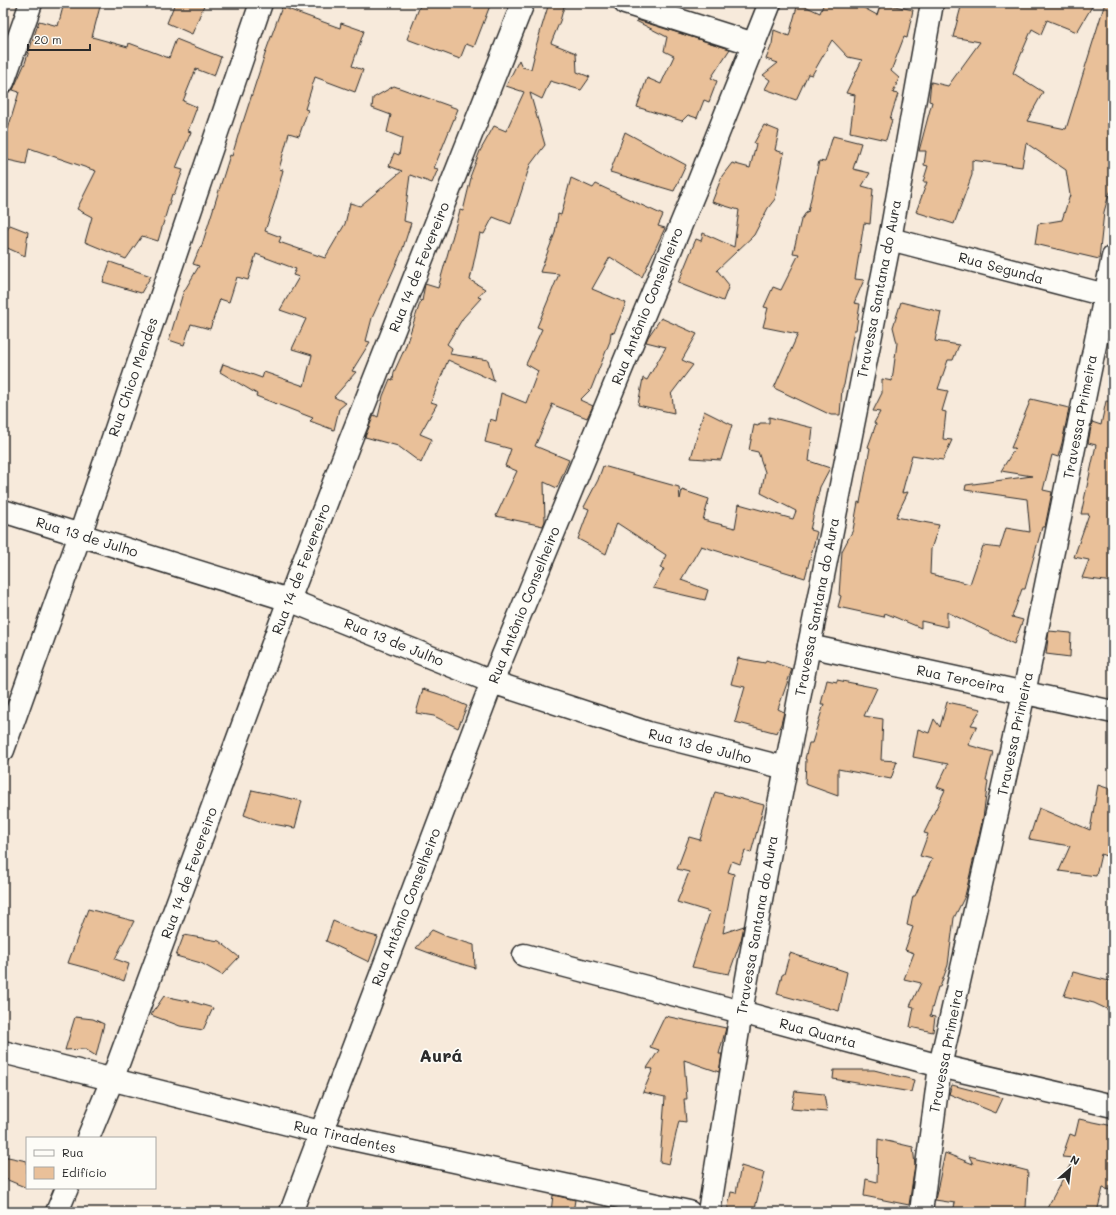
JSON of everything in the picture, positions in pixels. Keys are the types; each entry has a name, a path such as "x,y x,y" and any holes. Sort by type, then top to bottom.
{"street":[{"path":"3,82 31,3"},
{"name":"Rua Chico Mendes","path":"3,750 80,535 262,3"},
{"name":"Rua 14 de Fevereiro","path":"88,1137 112,1080 289,600 348,446 523,3"},
{"path":"625,3 754,44"},
{"name":"Rua Antônio Conselheiro","path":"291,1212 320,1132 492,682 696,188 770,3"},
{"name":"Travessa Santana do Aura","path":"709,1212 742,1012 786,768 890,240 932,3"},
{"name":"Rua Segunda","path":"890,240 1109,296"},
{"name":"Travessa Primeira","path":"921,1212 940,1066 1024,693 1109,296 1113,257"},
{"name":"Rua 13 de Julho","path":"3,511 289,600 492,682 648,733 786,768"},
{"name":"Rua Terceira","path":"809,646 1113,712"},
{"name":"Rua Quarta","path":"524,955 940,1066 1113,1106"},
{"name":"Rua Tiradentes","path":"3,1052 320,1132 689,1212"},
{"path":"57,1212 67,1189"}],"building":[{"path":"64,3 101,3 92,37 128,47 129,43 169,58 176,39 221,57 214,76 196,69 183,101 197,107 188,131 191,132 176,168 183,170 174,195 172,194 158,241 142,236 126,259 85,242 92,217 77,209 96,171 29,148 26,164 3,159 3,128 8,129 19,92 13,90 25,63 39,21 58,26"},
{"path":"175,3 205,3 192,34 167,23"},
{"path":"421,3 491,3 474,47 466,44 460,59 407,39"},
{"path":"549,3 565,3 560,21 551,43 576,53 577,72 590,77 581,90 550,81 542,99 530,93 545,145 530,165 511,224 493,217 484,234 480,233 470,280 485,289 478,297 481,298 463,318 447,344 452,348 450,354 488,360 494,381 448,360 431,402 437,404 420,434 432,439 421,463 398,446 365,437 374,415 378,417 383,396 390,379 393,380 394,372 405,348 421,300 422,301 425,284 438,288 460,210 463,211 470,177 480,151 494,126 506,131 524,92 506,86 519,60 522,67 531,69 533,56"},
{"path":"798,3 820,13 824,3 855,3 877,15 881,3 913,10 907,38 904,37 891,71 899,78 893,93 898,94 890,119 892,120 886,140 850,132 855,95 846,93 862,60 848,57 832,40 812,75 808,74 796,100 765,89 770,80 763,75 778,63 766,59 772,44 774,30 789,36"},
{"path":"962,3 1094,3 1077,32 1047,20 1041,34 1032,29 1013,73 1043,92 1027,121 1066,129 1105,3 1113,3 1113,188 1109,194 1104,212 1099,259 1035,244 1038,224 1062,220 1070,195 1066,170 1026,143 1022,167 972,160 972,175 954,224 916,212 927,182 923,182 928,166 924,165 926,151 919,151 932,102 929,101 931,82 948,86 980,42 953,37"},
{"path":"282,7 340,28 341,23 364,31 352,66 363,70 355,92 315,77 305,109 308,110 299,136 289,133 279,169 283,170 276,198 265,231 281,237 279,242 325,258 345,224 350,203 360,206 402,171 389,166 394,153 399,155 402,138 387,132 391,115 372,108 373,98 394,86 458,109 434,168 438,169 432,183 410,175 404,221 411,223 402,251 372,318 366,341 370,342 352,371 356,372 334,397 346,403 339,409 334,430 310,421 313,418 256,396 257,394 220,372 223,364 262,378 264,372 304,386 312,355 292,349 306,319 280,310 299,277 293,275 296,269 256,254 248,280 237,277 229,302 220,299 210,329 191,324 184,345 169,340 183,293 199,266 193,264 200,247 201,248 230,155 232,156 242,122"},
{"path":"637,20 730,49 711,78 717,81 709,102 704,100 697,118 688,115 682,121 637,107 647,78 661,84 674,56 664,51 667,37 636,21"},
{"path":"764,125 779,131 775,150 784,153 775,199 768,208 754,235 717,270 729,285 723,301 678,283 696,239 701,241 703,233 734,247 739,210 712,202 722,176 732,163 750,168 756,144 754,143"},
{"path":"625,132 686,165 674,191 610,172"},
{"path":"833,136 861,143 853,169 870,173 862,186 873,189 870,224 864,223 855,279 864,280 854,303 860,304 856,330 854,330 842,389 840,415 831,415 774,388 798,334 763,327 768,308 764,307 773,287 781,290 799,254 793,253 801,220 807,211 808,212 819,161 825,162"},
{"path":"571,178 593,188 596,184 663,215 658,226 665,228 642,277 610,257 592,289 626,303 614,333 611,332 610,341 591,389 580,400 593,406 587,418 551,404 552,408 535,446 569,460 557,488 544,482 545,521 543,526 496,516 517,471 505,466 511,449 485,442 490,419 496,421 501,393 526,403 538,371 526,364 542,329 537,327 559,274 540,272 555,233 558,214 561,215"},
{"path":"10,225 28,232 25,256 3,246 3,236"},
{"path":"110,262 151,276 141,293 103,282"},
{"path":"901,302 941,312 935,341 959,345 953,360 948,360 938,389 948,391 942,411 946,412 943,439 952,440 943,460 912,455 902,493 908,492 896,517 939,525 931,549 930,574 970,584 983,546 1000,548 1006,528 1030,532 1027,499 965,490 966,485 1032,476 1001,471 1015,448 1011,448 1031,399 1069,408 1058,457 1052,455 1043,490 1052,492 1045,527 1042,527 1025,589 1022,589 1012,617 1023,620 1014,644 947,612 947,627 921,621 921,628 885,613 884,617 838,607 841,596 839,595 842,551 853,530 858,502 860,503 870,448 868,447 876,424 874,423 880,412 873,411 882,393 882,379 892,381 897,343 893,327"},
{"path":"661,318 697,334 682,360 693,365 671,394 674,413 638,405 643,378 647,380 666,347 646,342"},
{"path":"1106,401 1113,402 1113,582 1082,578 1089,560 1074,557 1089,514 1081,514 1096,445 1088,443 1092,422 1101,425"},
{"path":"704,411 732,425 721,460 691,458"},
{"path":"769,417 813,428 809,461 830,468 820,487 810,530 817,532 805,578 701,546 681,580 708,590 705,600 653,588 664,569 660,568 666,555 617,523 606,554 578,539 589,509 584,507 598,480 603,466 679,487 680,499 682,490 709,499 703,520 735,528 739,504 793,519 796,511 761,493 765,472 758,452 749,450 754,425 758,426 760,423 769,423"},
{"path":"1049,631 1071,633 1070,657 1046,654"},
{"path":"738,658 765,663 766,660 792,669 778,709 784,712 777,733 735,722 745,687 731,684"},
{"path":"827,680 837,682 837,680 877,688 864,716 883,719 881,760 897,761 891,779 838,769 838,796 805,784 805,759 809,743 812,743 824,704 821,704"},
{"path":"423,689 442,695 467,706 458,728 434,716 416,713"},
{"path":"947,702 981,709 971,725 977,726 968,745 993,752 986,780 988,781 983,818 965,896 954,918 948,965 940,987 938,987 930,1016 935,1017 933,1032 910,1027 914,1007 910,1006 921,983 904,979 914,953 905,950 913,927 907,925 913,896 915,896 932,859 920,856 928,834 924,833 945,790 937,787 948,764 913,757 918,729 929,733 934,719 940,727"},
{"path":"1098,785 1113,790 1113,859 1101,854 1096,876 1059,871 1070,846 1029,839 1039,808 1090,830"},
{"path":"252,790 302,801 295,828 262,822 244,815"},
{"path":"715,792 764,805 751,853 745,851 740,864 732,861 728,872 734,874 723,933 744,926 741,940 729,974 692,967 710,912 677,902 689,872 677,869 689,837 700,840"},
{"path":"88,909 134,921 115,959 129,964 124,981 102,972 68,963"},
{"path":"333,921 356,931 378,937 369,962 326,941"},
{"path":"432,930 448,937 474,945 475,968 416,948"},
{"path":"184,935 219,941 239,957 222,975 201,963 176,956"},
{"path":"790,953 847,972 839,1011 777,994"},
{"path":"1073,972 1113,982 1113,1012 1094,1003 1064,996"},
{"path":"164,996 213,1008 203,1030 180,1026 151,1015"},
{"path":"665,1016 726,1028 719,1054 722,1054 719,1072 684,1060 687,1099 684,1099 686,1122 679,1121 669,1164 660,1162 665,1097 643,1092 653,1069 647,1068 659,1050 650,1047"},
{"path":"75,1017 93,1019 104,1024 96,1056 85,1049 65,1050"},
{"path":"834,1070 874,1070 914,1080 911,1092 833,1079"},
{"path":"952,1085 1003,1098 996,1113 949,1094"},
{"path":"795,1091 824,1094 827,1112 791,1109"},
{"path":"1079,1119 1113,1126 1113,1191 1103,1188 1097,1212 1087,1212 1080,1209 1077,1212 1045,1212 1074,1158 1062,1157 1070,1134 1075,1136"},
{"path":"878,1139 913,1147 915,1165 909,1205 864,1196 866,1179 877,1182"},
{"path":"945,1153 973,1164 969,1156 1028,1171 1026,1208 1023,1207 1022,1212 953,1212 955,1203 935,1200"},
{"path":"3,1156 26,1161 26,1188 3,1178"},
{"path":"741,1166 764,1173 754,1212 727,1212 731,1192 736,1193"},
{"path":"553,1195 575,1200 573,1212 551,1212"}],"district":[{"name":"Aurá","path":"441,1056"}]}
